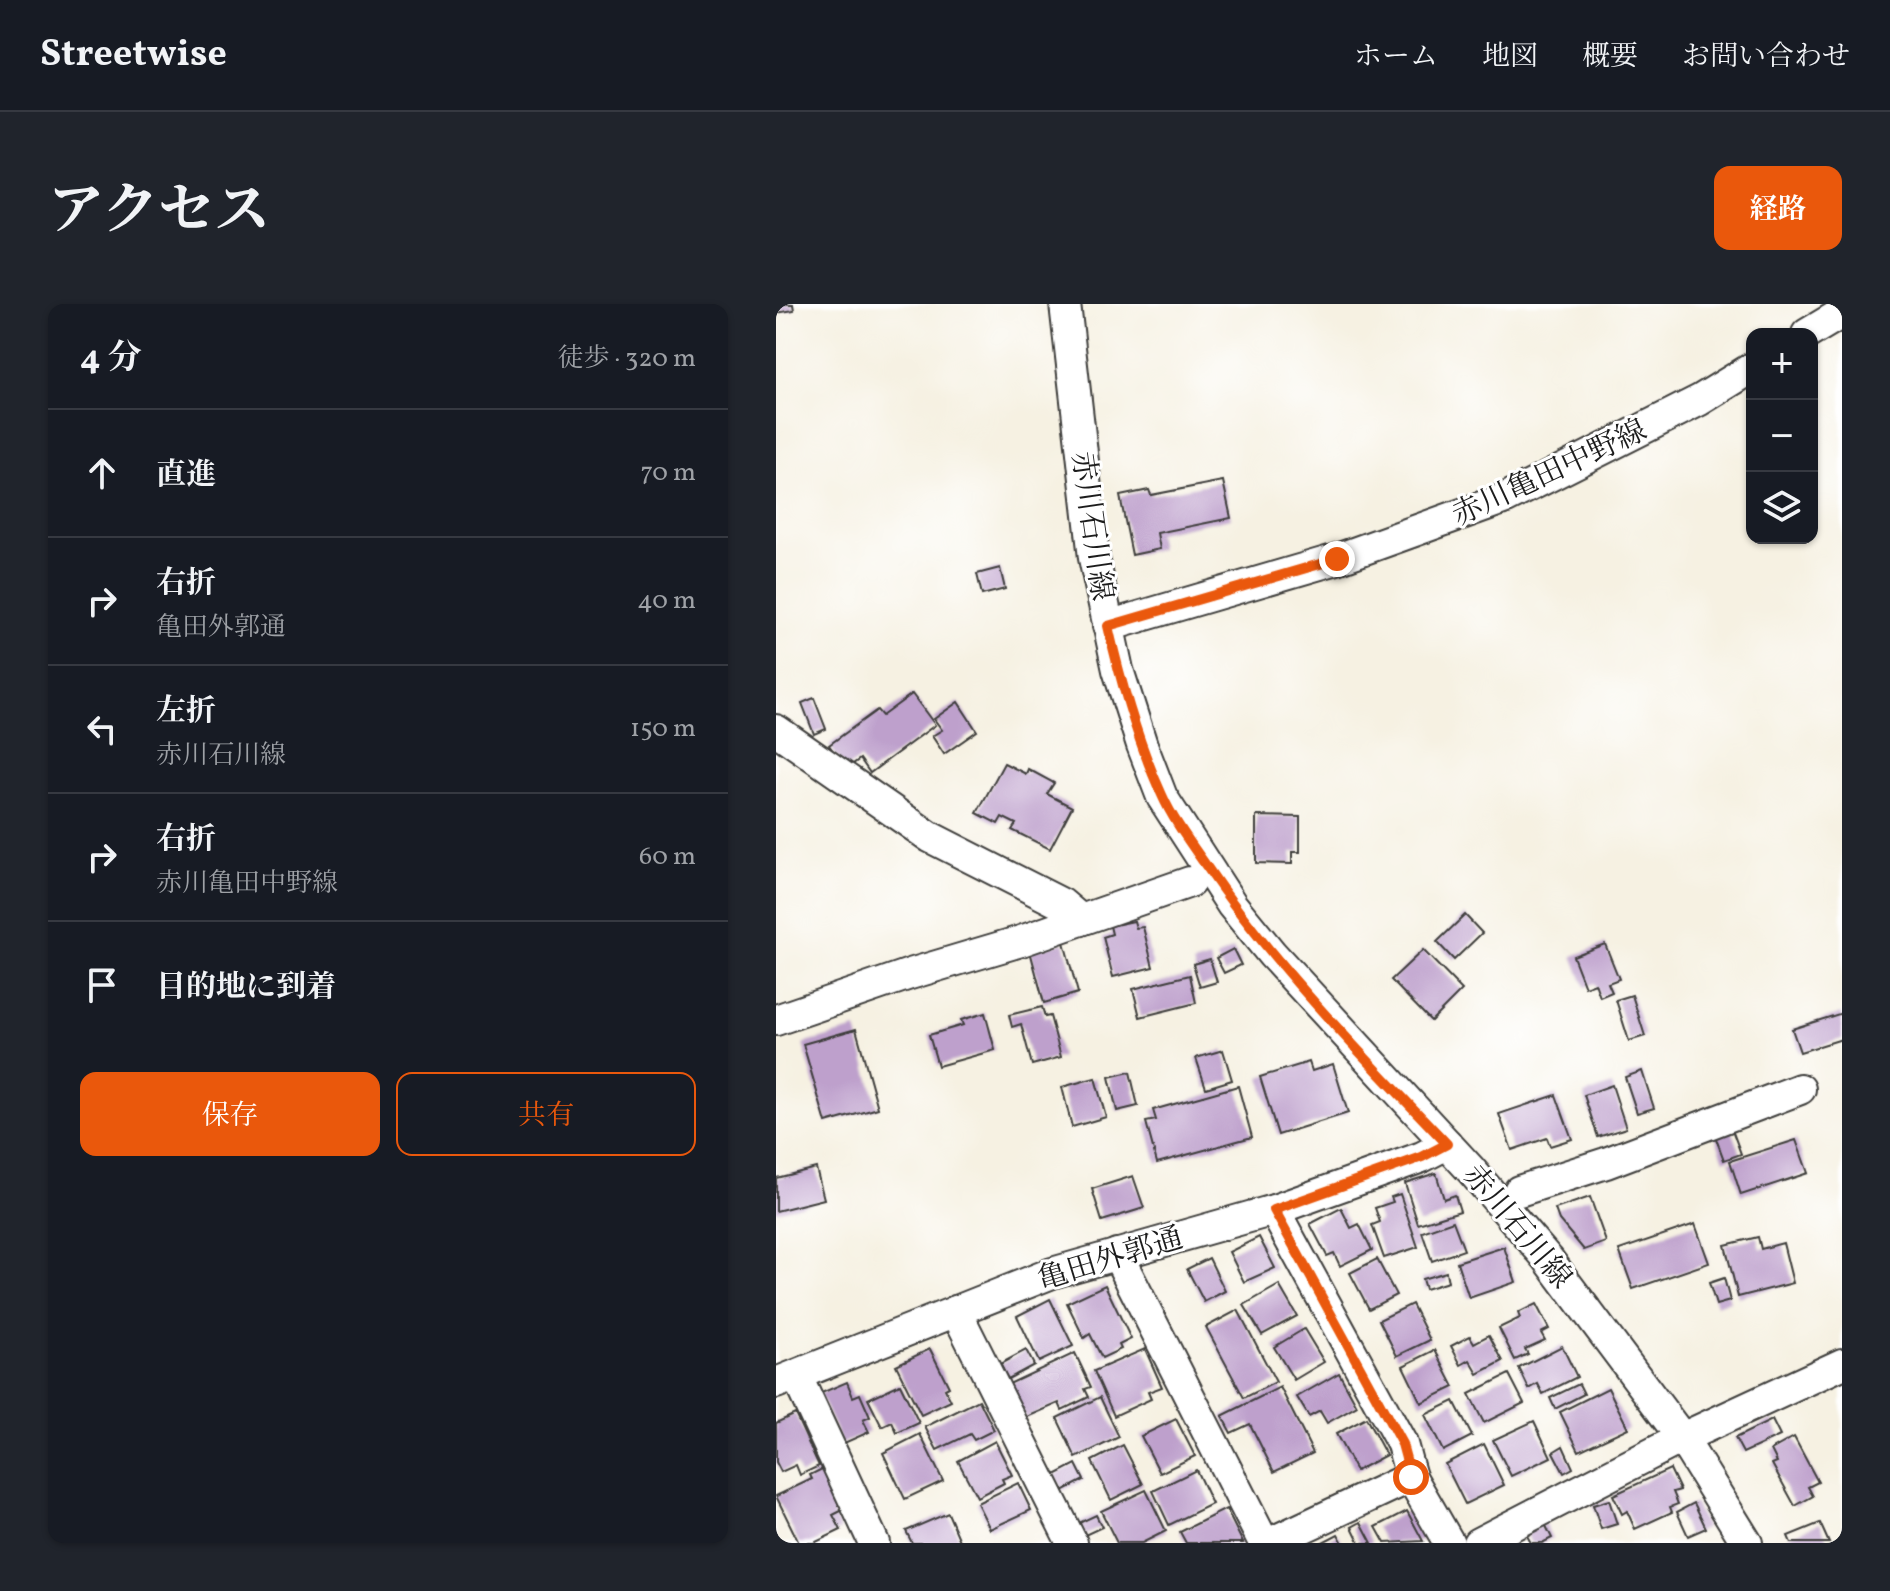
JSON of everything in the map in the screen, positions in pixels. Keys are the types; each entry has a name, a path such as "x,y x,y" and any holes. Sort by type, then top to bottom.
{"street":[{"name":"赤川石川線","path":"1065,304 1094,558 1118,670 1162,797 1232,905 1272,954 1548,1259 1682,1438 1747,1543"},
{"path":"1817,328 1842,313"},
{"name":"赤川亀田中野線","path":"1108,626 1337,559 1506,498 1700,400 1746,372"},
{"path":"776,730 930,837 1062,904 1081,920"},
{"path":"776,1020 1190,882"},
{"path":"1519,1191 1606,1163 1800,1089"},
{"name":"亀田外郭通","path":"786,1380 1052,1273 1274,1210 1422,1157 1447,1144"},
{"path":"1274,1210 1402,1444 1411,1477 1449,1543"},
{"path":"1117,1254 1264,1543"},
{"path":"956,1311 1072,1543"},
{"path":"1478,1543 1682,1438 1842,1364"},
{"path":"786,1380 874,1543"},
{"path":"1270,1543 1411,1477"}],"building":[{"path":"776,304 793,304 794,310 776,313"},
{"path":"1223,481 1231,518 1157,533 1160,549 1132,555 1120,496 1149,490 1151,495"},
{"path":"1000,568 1005,589 982,595 977,574"},
{"path":"912,694 935,725 870,773 860,759 846,769 829,745 877,710 882,716"},
{"path":"814,698 826,729 814,734 802,703"},
{"path":"958,702 977,731 944,754 932,736 942,730 934,719"},
{"path":"1004,763 1026,774 1028,769 1054,783 1047,794 1072,807 1050,849 1012,830 1016,824 1002,817 998,824 977,813"},
{"path":"1256,816 1300,817 1300,852 1292,852 1292,864 1256,863"},
{"path":"1465,915 1482,933 1454,960 1437,942"},
{"path":"1134,921 1136,928 1143,927 1153,967 1113,977 1103,937 1112,934 1110,926"},
{"path":"1064,942 1078,993 1044,1003 1030,951"},
{"path":"1605,944 1619,979 1608,983 1612,992 1600,997 1595,983 1585,987 1573,956"},
{"path":"1233,949 1241,965 1224,973 1216,958"},
{"path":"1423,950 1462,990 1431,1021 1391,980"},
{"path":"1210,959 1217,982 1200,987 1193,964"},
{"path":"1190,975 1196,1003 1140,1017 1133,989"},
{"path":"1632,995 1645,1036 1629,1041 1616,1000"},
{"path":"1042,1007 1045,1017 1050,1016 1061,1057 1032,1065 1021,1024 1012,1027 1009,1015"},
{"path":"985,1013 995,1050 938,1066 929,1035 963,1025 961,1020"},
{"path":"1842,1013 1842,1039 1800,1052 1792,1029"},
{"path":"856,1029 878,1108 826,1123 803,1044"},
{"path":"1223,1050 1232,1080 1206,1088 1196,1058"},
{"path":"1309,1062 1312,1071 1333,1064 1348,1113 1278,1135 1260,1077"},
{"path":"1642,1071 1654,1108 1637,1113 1625,1077"},
{"path":"1130,1072 1138,1106 1117,1111 1109,1077"},
{"path":"1095,1078 1106,1117 1072,1127 1062,1087"},
{"path":"1612,1085 1626,1128 1598,1137 1584,1095"},
{"path":"1238,1086 1252,1137 1157,1163 1146,1122 1156,1120 1153,1110"},
{"path":"1556,1095 1572,1139 1550,1146 1547,1138 1512,1150 1499,1114"},
{"path":"1731,1127 1741,1154 1724,1160 1714,1133"},
{"path":"1796,1140 1808,1173 1741,1195 1730,1161"},
{"path":"816,1168 824,1199 776,1211 776,1178"},
{"path":"1436,1173 1444,1199 1455,1195 1460,1211 1418,1224 1405,1183"},
{"path":"1133,1176 1144,1208 1102,1221 1092,1189"},
{"path":"1400,1194 1418,1247 1384,1258 1372,1225 1380,1222 1375,1208 1393,1202 1391,1197"},
{"path":"1590,1197 1606,1242 1584,1250 1559,1220 1555,1209"},
{"path":"1341,1208 1351,1228 1359,1224 1372,1250 1340,1266 1334,1253 1327,1256 1310,1224"},
{"path":"1453,1221 1464,1250 1432,1261 1422,1232"},
{"path":"1695,1224 1709,1263 1633,1289 1619,1250"},
{"path":"1259,1237 1275,1268 1244,1282 1229,1252"},
{"path":"1758,1237 1761,1249 1783,1243 1793,1283 1738,1297 1725,1245"},
{"path":"1504,1247 1516,1282 1469,1298 1457,1262"},
{"path":"1209,1258 1225,1291 1204,1302 1187,1269"},
{"path":"1377,1259 1396,1295 1369,1309 1350,1273"},
{"path":"1446,1272 1448,1282 1425,1289 1422,1279"},
{"path":"1724,1278 1730,1301 1716,1305 1709,1283"},
{"path":"1105,1285 1131,1339 1119,1345 1121,1349 1102,1358 1090,1334 1084,1338 1067,1303"},
{"path":"1279,1285 1297,1316 1262,1335 1244,1305"},
{"path":"1050,1299 1073,1346 1039,1362 1017,1316"},
{"path":"1412,1304 1430,1340 1397,1356 1379,1320"},
{"path":"1536,1304 1549,1329 1541,1333 1545,1340 1525,1349 1528,1354 1515,1360 1499,1328 1520,1318 1518,1313"},
{"path":"1238,1310 1276,1382 1244,1398 1206,1327"},
{"path":"1304,1329 1324,1362 1294,1380 1274,1347"},
{"path":"1489,1335 1503,1361 1478,1374 1470,1360 1461,1365 1451,1346 1470,1336 1474,1343"},
{"path":"1562,1346 1577,1377 1543,1394 1538,1384 1529,1389 1519,1368"},
{"path":"930,1349 949,1387 945,1389 951,1401 921,1415 896,1365"},
{"path":"1145,1349 1162,1387 1148,1392 1151,1399 1114,1416 1094,1371"},
{"path":"1026,1350 1034,1365 1008,1379 1000,1364"},
{"path":"1435,1350 1454,1387 1421,1403 1403,1366"},
{"path":"1075,1353 1091,1387 1085,1389 1089,1397 1062,1410 1059,1403 1025,1418 1009,1384"},
{"path":"1339,1373 1357,1406 1327,1423 1320,1411 1309,1417 1297,1397"},
{"path":"1509,1374 1524,1403 1484,1423 1469,1394"},
{"path":"847,1382 853,1397 860,1394 870,1417 863,1420 869,1432 842,1444 819,1394"},
{"path":"900,1384 919,1423 897,1433 892,1422 882,1427 868,1399"},
{"path":"1579,1384 1584,1394 1555,1409 1550,1398"},
{"path":"1280,1387 1313,1453 1274,1472 1250,1424 1231,1433 1222,1416"},
{"path":"1608,1388 1628,1428 1579,1451 1560,1412"},
{"path":"1100,1397 1119,1437 1076,1458 1057,1418"},
{"path":"979,1400 994,1430 974,1440 970,1434 937,1450 925,1427"},
{"path":"1454,1401 1472,1436 1443,1451 1425,1415"},
{"path":"795,1414 819,1466 800,1475 796,1465 781,1472 776,1462 776,1423"},
{"path":"1366,1418 1386,1455 1356,1471 1336,1434"},
{"path":"1176,1419 1195,1456 1160,1473 1141,1436"},
{"path":"1772,1420 1780,1436 1743,1453 1735,1438"},
{"path":"1534,1421 1551,1457 1511,1476 1493,1440"},
{"path":"920,1434 943,1481 905,1499 883,1453"},
{"path":"1794,1437 1818,1482 1808,1487 1813,1496 1795,1506 1772,1464 1777,1462 1771,1450"},
{"path":"995,1441 1012,1475 1002,1479 1004,1483 977,1497 958,1461"},
{"path":"1484,1444 1504,1485 1465,1504 1445,1464"},
{"path":"1123,1445 1143,1484 1111,1500 1092,1461"},
{"path":"1563,1446 1573,1468 1564,1473 1553,1452"},
{"path":"1076,1464 1084,1480 1063,1491 1055,1475"},
{"path":"824,1468 843,1510 833,1515 841,1530 814,1543 799,1543 776,1496 812,1479 810,1475"},
{"path":"1670,1469 1680,1490 1673,1492 1678,1504 1670,1507 1672,1512 1635,1529 1627,1511 1622,1514 1613,1495"},
{"path":"1196,1470 1212,1504 1169,1525 1153,1491"},
{"path":"1018,1483 1031,1510 990,1529 977,1503"},
{"path":"1146,1490 1166,1531 1142,1543 1117,1543 1101,1511"},
{"path":"1609,1500 1617,1524 1601,1529 1593,1505"},
{"path":"1694,1503 1706,1528 1688,1536 1677,1512"},
{"path":"1226,1509 1243,1543 1186,1543 1180,1532"},
{"path":"1407,1511 1423,1541 1385,1543 1376,1527"},
{"path":"948,1513 961,1543 912,1543 906,1531"},
{"path":"1096,1515 1102,1527 1085,1535 1079,1523"},
{"path":"1361,1522 1372,1543 1360,1543 1352,1527"},
{"path":"1820,1523 1829,1543 1791,1543 1788,1536"},
{"path":"1545,1524 1552,1538 1542,1543 1531,1543 1526,1534"},
{"path":"1338,1534 1343,1543 1321,1543"}],"route":[{"path":"1337,559 1108,626 1118,670 1142,745 1162,797 1192,846 1232,905 1272,954 1447,1144 1422,1157 1274,1210 1402,1444 1411,1477"}]}
